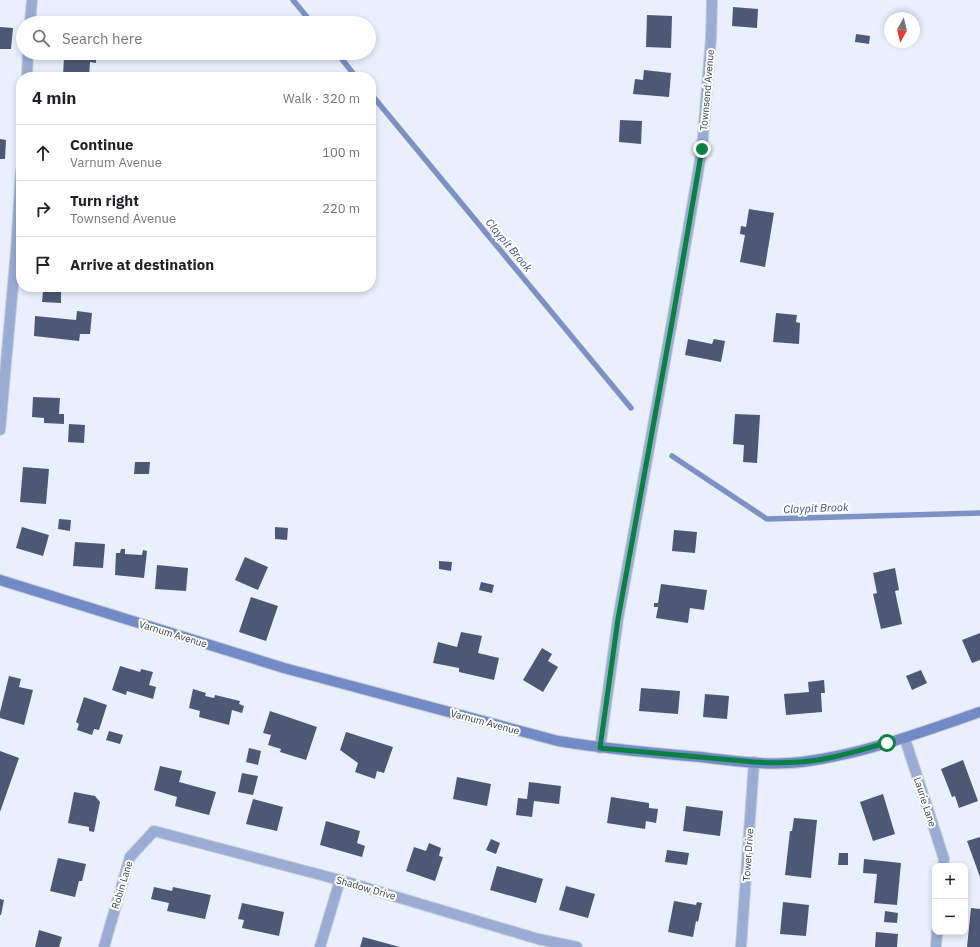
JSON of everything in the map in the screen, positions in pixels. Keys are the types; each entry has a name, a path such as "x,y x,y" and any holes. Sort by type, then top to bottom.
{"main road":[{"name":"Varnum Avenue","path":"0,580 284,668 552,739 600,748 754,762 801,762 843,755 904,738 980,712"}],"street":[{"path":"31,16 32,0"},
{"name":"Townsend Avenue","path":"600,748 618,619 702,149 711,38 712,0"},
{"path":"27,72 28,60"},
{"path":"0,430 16,251"},
{"name":"Laurie Lane","path":"904,738 944,859 943,863"},
{"name":"Tower Drive","path":"741,947 754,762"},
{"name":"Shadow Drive","path":"154,831 340,880 537,943 577,947"},
{"name":"Robin Lane","path":"104,947 130,857 154,831"},
{"path":"320,947 340,880"},
{"path":"936,947 937,935"}],"building":[{"path":"733,7 758,9 757,28 732,26"},
{"path":"647,15 672,16 671,48 646,47"},
{"path":"0,27 13,28 11,49 0,49"},
{"path":"856,34 870,36 869,44 855,42"},
{"path":"64,60 96,60 96,63 90,62 89,72 63,72"},
{"path":"644,70 671,73 669,97 633,94 635,79 643,80"},
{"path":"620,120 642,121 641,144 619,142"},
{"path":"0,139 6,140 5,159 0,159"},
{"path":"749,209 774,213 765,267 740,262 745,235 740,234 741,226 746,227"},
{"path":"43,292 61,292 61,303 42,302"},
{"path":"77,311 92,313 90,334 80,334 79,341 34,336 35,316 76,320"},
{"path":"776,313 797,315 796,322 800,323 799,344 773,342"},
{"path":"688,339 712,344 714,339 725,341 721,362 685,355"},
{"path":"33,397 60,398 59,414 64,414 64,424 44,423 44,418 32,417"},
{"path":"735,414 760,415 757,463 743,462 744,445 733,444"},
{"path":"69,424 85,425 84,443 68,442"},
{"path":"135,462 150,462 149,474 134,474"},
{"path":"23,467 49,469 46,504 20,502"},
{"path":"59,519 71,520 70,531 58,529"},
{"path":"22,527 49,535 43,556 16,548"},
{"path":"275,527 288,528 287,540 275,539"},
{"path":"674,530 697,532 695,553 672,551"},
{"path":"75,542 105,544 103,568 73,566"},
{"path":"121,549 125,549 125,554 142,555 143,550 147,551 144,578 115,575 116,553 120,553"},
{"path":"245,557 268,567 258,590 235,580"},
{"path":"439,561 452,562 451,571 439,569"},
{"path":"157,565 188,568 186,591 155,589"},
{"path":"895,568 899,590 895,591 902,624 881,629 873,594 877,593 873,573"},
{"path":"481,582 494,585 492,593 479,590"},
{"path":"661,584 707,590 704,610 690,608 688,623 656,618 658,607 654,607 654,603 658,603"},
{"path":"251,597 278,606 266,641 239,632"},
{"path":"461,632 482,636 478,653 499,658 494,680 459,672 459,668 433,663 438,642 457,647"},
{"path":"980,633 980,660 972,663 962,640"},
{"path":"542,648 552,654 548,661 558,667 543,692 523,680"},
{"path":"120,666 140,672 141,669 153,672 149,685 156,687 153,699 127,691 126,695 112,690"},
{"path":"921,670 927,683 912,690 906,676"},
{"path":"9,676 21,679 19,687 33,690 24,725 0,718 0,712"},
{"path":"824,680 825,693 821,693 822,712 786,715 784,694 809,692 808,682"},
{"path":"641,688 680,691 678,714 639,711"},
{"path":"193,689 206,693 205,696 214,698 215,695 240,701 239,704 244,706 242,713 232,710 229,725 199,717 200,711 189,708"},
{"path":"705,694 729,696 727,719 703,717"},
{"path":"84,697 107,705 99,730 94,729 92,735 77,730 79,724 76,722"},
{"path":"270,711 317,727 306,760 280,752 281,749 268,745 271,735 263,733"},
{"path":"109,731 123,735 120,744 106,740"},
{"path":"346,732 393,747 384,773 377,771 375,779 355,772 358,763 340,750"},
{"path":"249,748 261,751 258,765 246,762"},
{"path":"0,751 19,758 0,812"},
{"path":"963,760 978,801 959,808 955,796 952,797 941,769"},
{"path":"160,766 182,771 179,782 216,792 209,815 175,806 177,797 154,790"},
{"path":"242,773 258,776 253,795 238,792"},
{"path":"457,777 491,784 487,806 453,799"},
{"path":"529,782 561,786 559,804 534,801 532,817 516,815 518,798 527,799"},
{"path":"74,792 95,796 100,802 94,832 89,831 89,827 68,823"},
{"path":"883,794 895,834 873,841 860,802"},
{"path":"611,797 649,803 649,808 658,809 656,823 646,821 645,829 607,823"},
{"path":"253,799 283,807 277,831 246,824"},
{"path":"686,806 723,811 720,836 683,831"},
{"path":"794,818 817,820 811,878 785,875 790,831 792,831"},
{"path":"326,821 360,831 357,843 365,846 362,857 320,845"},
{"path":"980,837 980,877 967,841"},
{"path":"491,839 500,843 496,854 486,850"},
{"path":"429,843 441,848 439,856 443,857 435,881 406,871 414,847 426,851"},
{"path":"667,850 689,853 687,865 665,862"},
{"path":"839,853 848,853 848,865 838,865"},
{"path":"58,858 86,864 82,881 79,881 75,897 50,891"},
{"path":"864,859 901,863 897,905 874,903 877,874 863,873"},
{"path":"497,866 543,879 536,903 490,890"},
{"path":"566,886 595,894 588,918 559,910"},
{"path":"154,887 172,891 173,887 211,895 205,919 167,911 169,903 151,899"},
{"path":"0,899 4,900 1,915 0,915"},
{"path":"674,901 696,905 697,902 702,903 693,937 668,932"},
{"path":"783,902 809,905 806,936 780,934"},
{"path":"242,903 284,912 279,936 242,928 244,920 238,919"},
{"path":"971,908 980,909 980,947 967,947"},
{"path":"885,911 898,913 897,923 884,922"},
{"path":"39,930 62,937 59,947 35,947"},
{"path":"876,932 898,934 897,947 875,947"},
{"path":"363,937 400,947 360,947"}],"waterway":[{"name":"Claypit Brook","path":"293,0 306,16"},
{"name":"Claypit Brook","path":"343,60 352,72"},
{"name":"Claypit Brook","path":"376,100 631,408"},
{"name":"Claypit Brook","path":"672,456 767,519 980,513"}],"route":[{"path":"702,149 618,619 600,748 770,763 801,762 843,755 887,743"}]}
